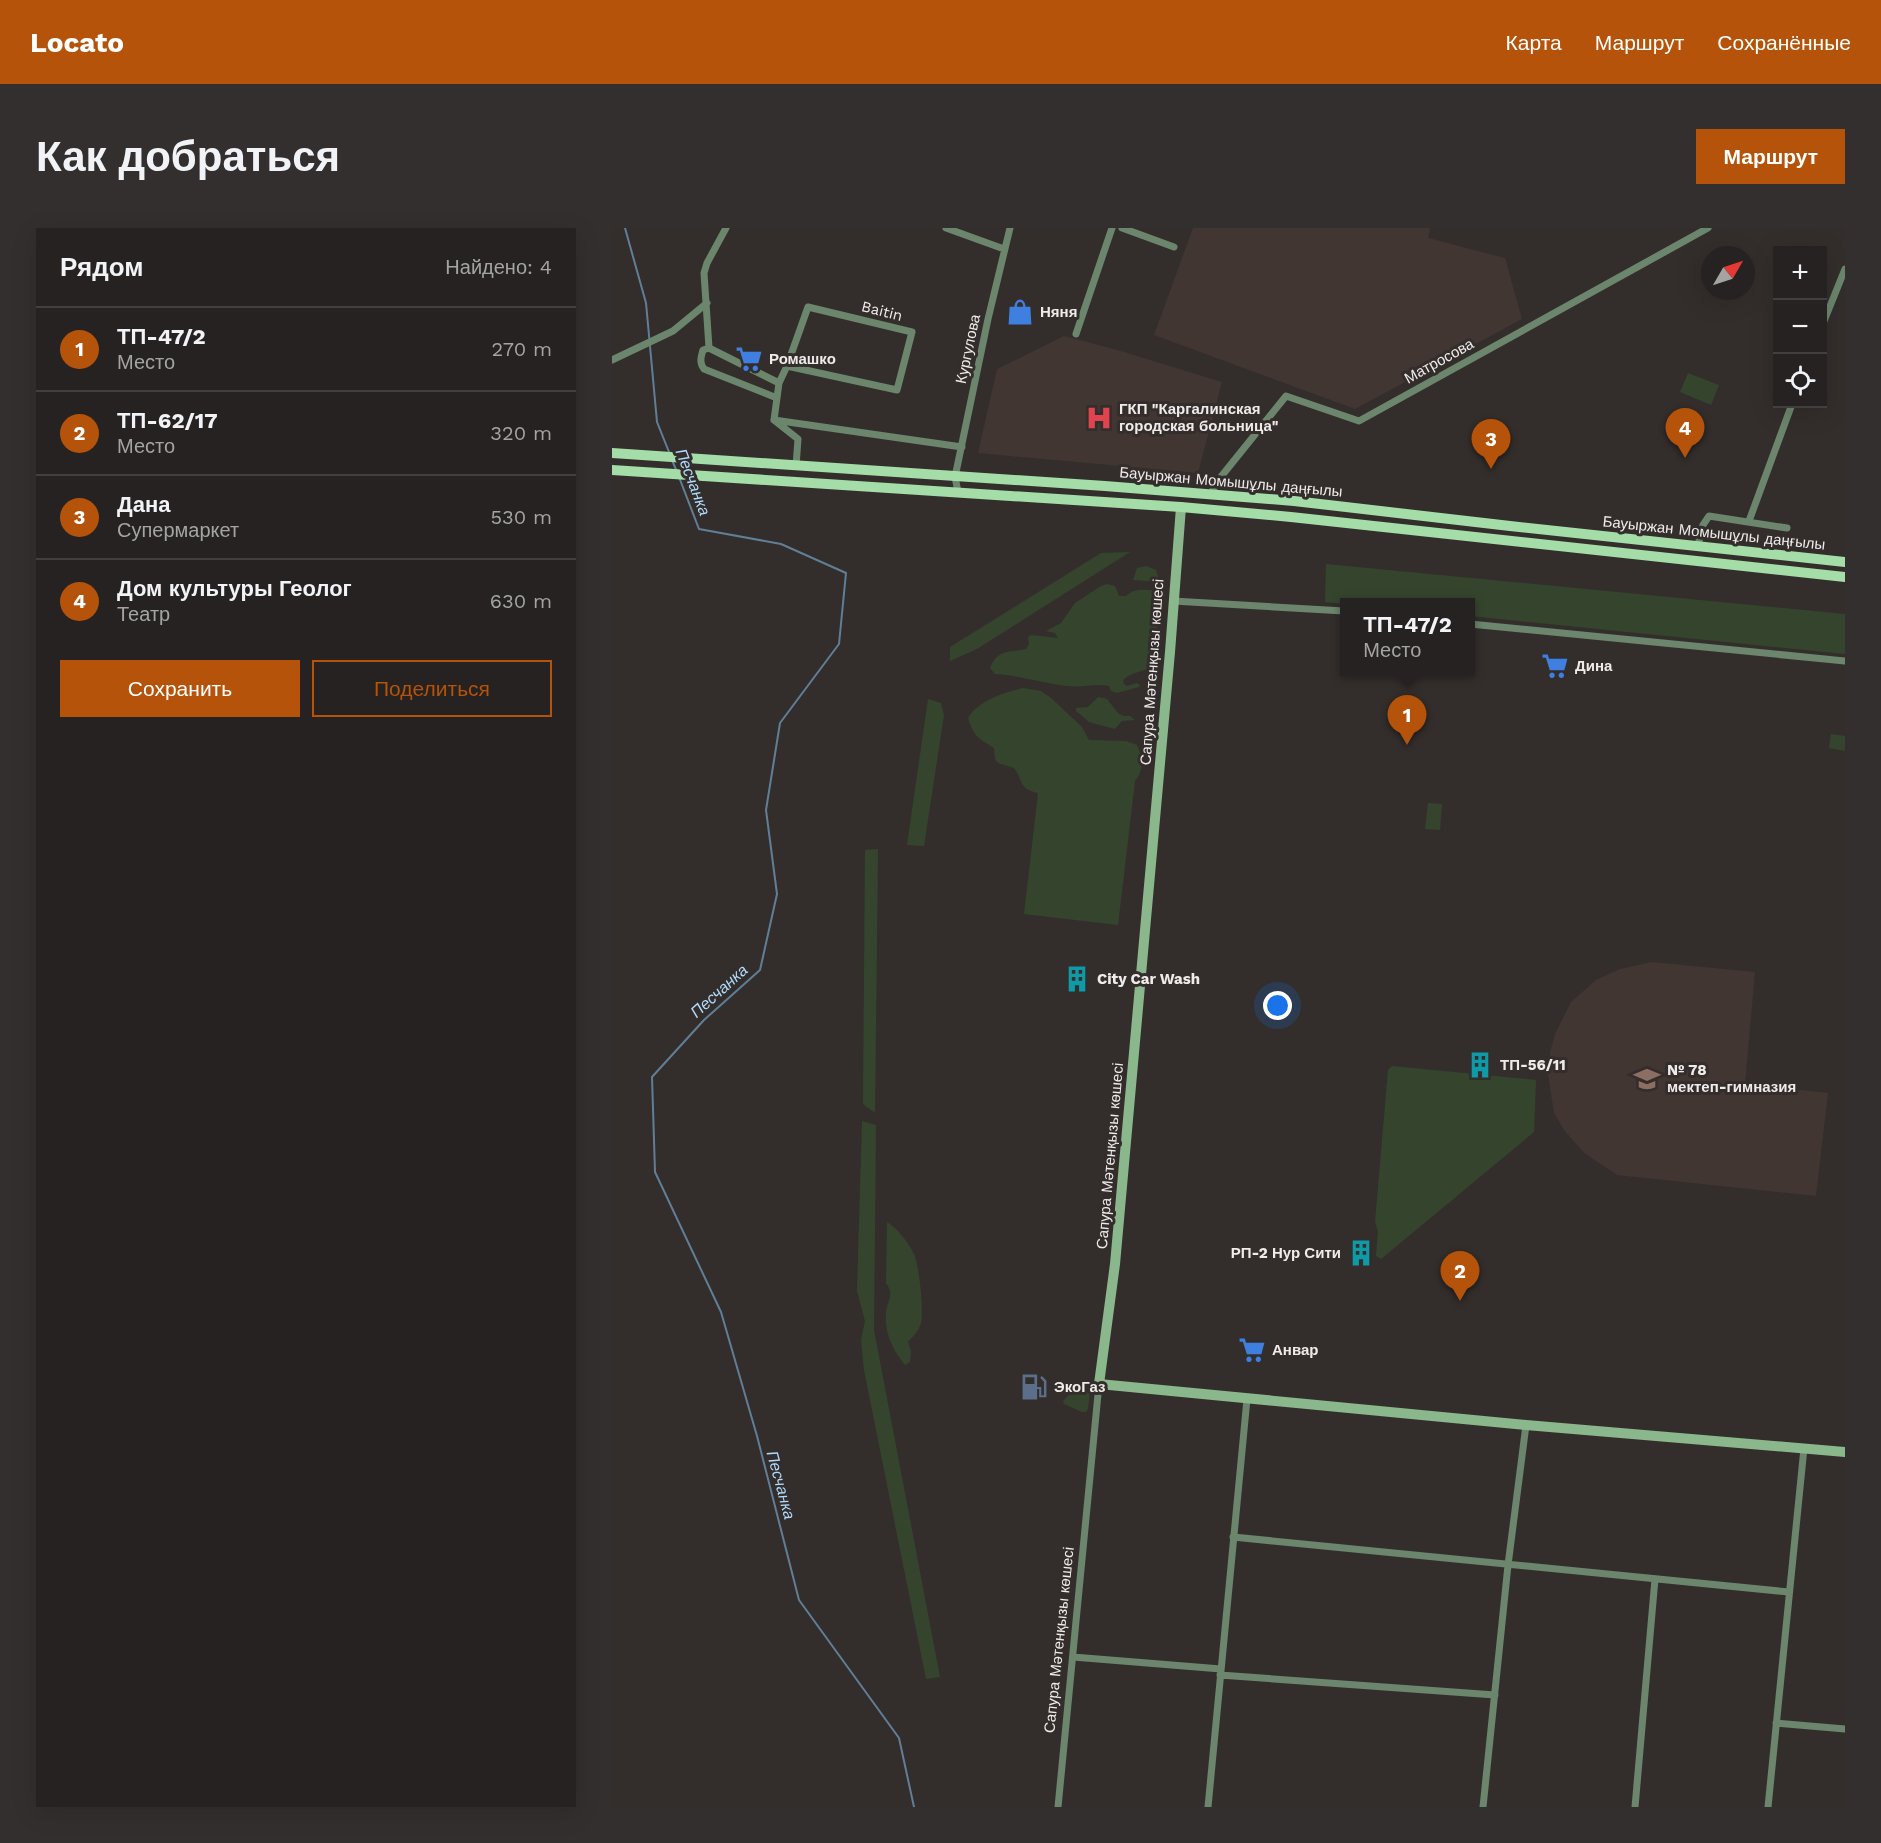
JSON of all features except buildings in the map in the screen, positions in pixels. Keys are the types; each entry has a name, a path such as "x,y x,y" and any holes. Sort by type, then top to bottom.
{"main road":[{"name":"Бауыржан Момышұлы даңғылы","path":"612,453 1294,501 1845,562"},
{"name":"Бауыржан Момышұлы даңғылы","path":"612,470 1181,507 1845,577"},
{"path":"1181,507 1182,492"},
{"path":"1291,517 1294,501"},
{"path":"1827,575 1828,560"}],"street":[{"path":"709,348 704,273 706,263 726,228"},
{"path":"946,228 1004,249"},
{"name":"Кургулова","path":"955,477 1010,228"},
{"path":"1076,334 1112,228"},
{"path":"1122,228 1174,247"},
{"name":"Матросова","path":"1210,495 1220,478 1286,396 1359,421 1708,228"},
{"path":"1827,314 1845,269"},
{"path":"612,360 673,331 707,303"},
{"name":"Baitin","path":"774,420 779,383 808,307 912,332 897,390 787,366"},
{"path":"709,348 779,383"},
{"path":"709,348 704,350 701,358 701,365 704,369 777,398"},
{"path":"1749,521 1791,408"},
{"path":"774,420 962,447"},
{"path":"774,420 798,439 796,466"},
{"path":"955,477 958,492"},
{"name":"Сапура Мәтенқызы көшесі","path":"1058,1807 1099,1384 1115,1264 1181,507"},
{"path":"1698,545 1703,525 1709,516 1787,528"},
{"path":"1173,601 1340,611"},
{"path":"1475,624 1845,661"},
{"path":"1099,1384 1526,1425 1845,1452"},
{"path":"1208,1807 1247,1399"},
{"path":"1483,1807 1508,1564 1526,1425"},
{"path":"1768,1807 1804,1448"},
{"path":"1233,1537 1789,1592"},
{"path":"1635,1807 1655,1579"},
{"path":"1073,1657 1495,1695"},
{"path":"1776,1722 1845,1729"}],"shaded area":[{"path":"1193,228 1430,228 1428,238 1505,258 1522,319 1355,409 1154,335"},
{"name":"ГКП \"Каргалинская городская больница\"","path":"1064,336 1222,382 1198,473 978,453 997,369"},
{"name":"№ 78 мектеп-гимназия","path":"1652,962 1755,972 1745,1084 1828,1093 1816,1196 1617,1175 1584,1153 1564,1130 1554,1113 1548,1074 1550,1052 1555,1034 1571,1002 1596,980 1620,969"}],"green space":[{"path":"1688,373 1719,385 1711,405 1680,392"},
{"path":"1130,552 977,649 950,661 950,647 1101,553"},
{"path":"1326,564 1845,614 1845,654 1475,617 1475,598 1340,598 1340,604 1325,602"},
{"path":"1146,566 1156,570 1160,582 1133,580 1137,568"},
{"path":"1107,584 1115,586 1119,596 1126,596 1137,590 1159,591 1152,666 1123,680 1127,686 1137,683 1139,687 1117,693 1111,691 1109,686 1057,685 995,674 990,668 1000,654 1026,649 1029,644 1028,637 1031,635 1058,638 1055,633 1046,631 1061,623 1075,603"},
{"path":"1023,688 1041,691 1051,698 1082,727 1089,740 1126,741 1137,745 1141,768 1135,781 1118,925 1024,914 1038,793 1024,787 1014,768 998,763 995,759 994,748 977,736 968,718 978,706 985,702"},
{"path":"1098,697 1107,699 1118,713 1135,720 1122,721 1115,729 1089,722 1076,711 1076,708 1088,707"},
{"path":"928,699 941,703 944,715 924,846 907,845"},
{"path":"1831,734 1845,736 1845,751 1829,748"},
{"path":"1428,803 1442,804 1440,830 1425,829"},
{"path":"878,849 875,1113 863,1104 865,850"},
{"path":"1392,1066 1536,1080 1534,1132 1381,1259 1376,1256 1378,1231 1375,1222 1388,1070"},
{"path":"862,1121 876,1125 874,1330 940,1677 926,1679 864,1370 861,1340 865,1321 857,1291"},
{"path":"887,1222 899,1232 912,1249 919,1277 921,1323 908,1342 911,1351 910,1362 905,1365 893,1347 886,1327 890,1295 886,1283"},
{"path":"1083,1389 1090,1391 1086,1412 1064,1404 1063,1401 1072,1392"}],"waterway":[{"name":"Песчанка","path":"625,228 646,303 657,422 669,452"},
{"name":"Песчанка","path":"672,460 677,472"},
{"name":"Песчанка","path":"679,477 699,529 781,544 846,573 839,644 780,723 766,810 777,894 760,970 704,1020 652,1077 655,1172 721,1312 757,1436 799,1600 899,1738 914,1807"}],"place":[{"name":"Няня","path":"1020,312"},
{"name":"Ромашко","path":"749,359"},
{"name":"ГКП \"Каргалинская городская больница\"","path":"1099,418"},
{"name":"Дом культуры Геолог","path":"1685,458"},
{"name":"Дана","path":"1491,469"},
{"name":"Дина","path":"1555,666"},
{"name":"ТП-47/2","path":"1407,745"},
{"name":"City Car Wash","path":"1077,979"},
{"name":"ТП-56/11","path":"1480,1065"},
{"name":"№ 78 мектеп-гимназия","path":"1647,1079"},
{"name":"РП-2 Нур Сити","path":"1361,1253"},
{"name":"ТП-62/17","path":"1460,1301"},
{"name":"Анвар","path":"1252,1350"},
{"name":"ЭкоГаз","path":"1034,1387"}]}
